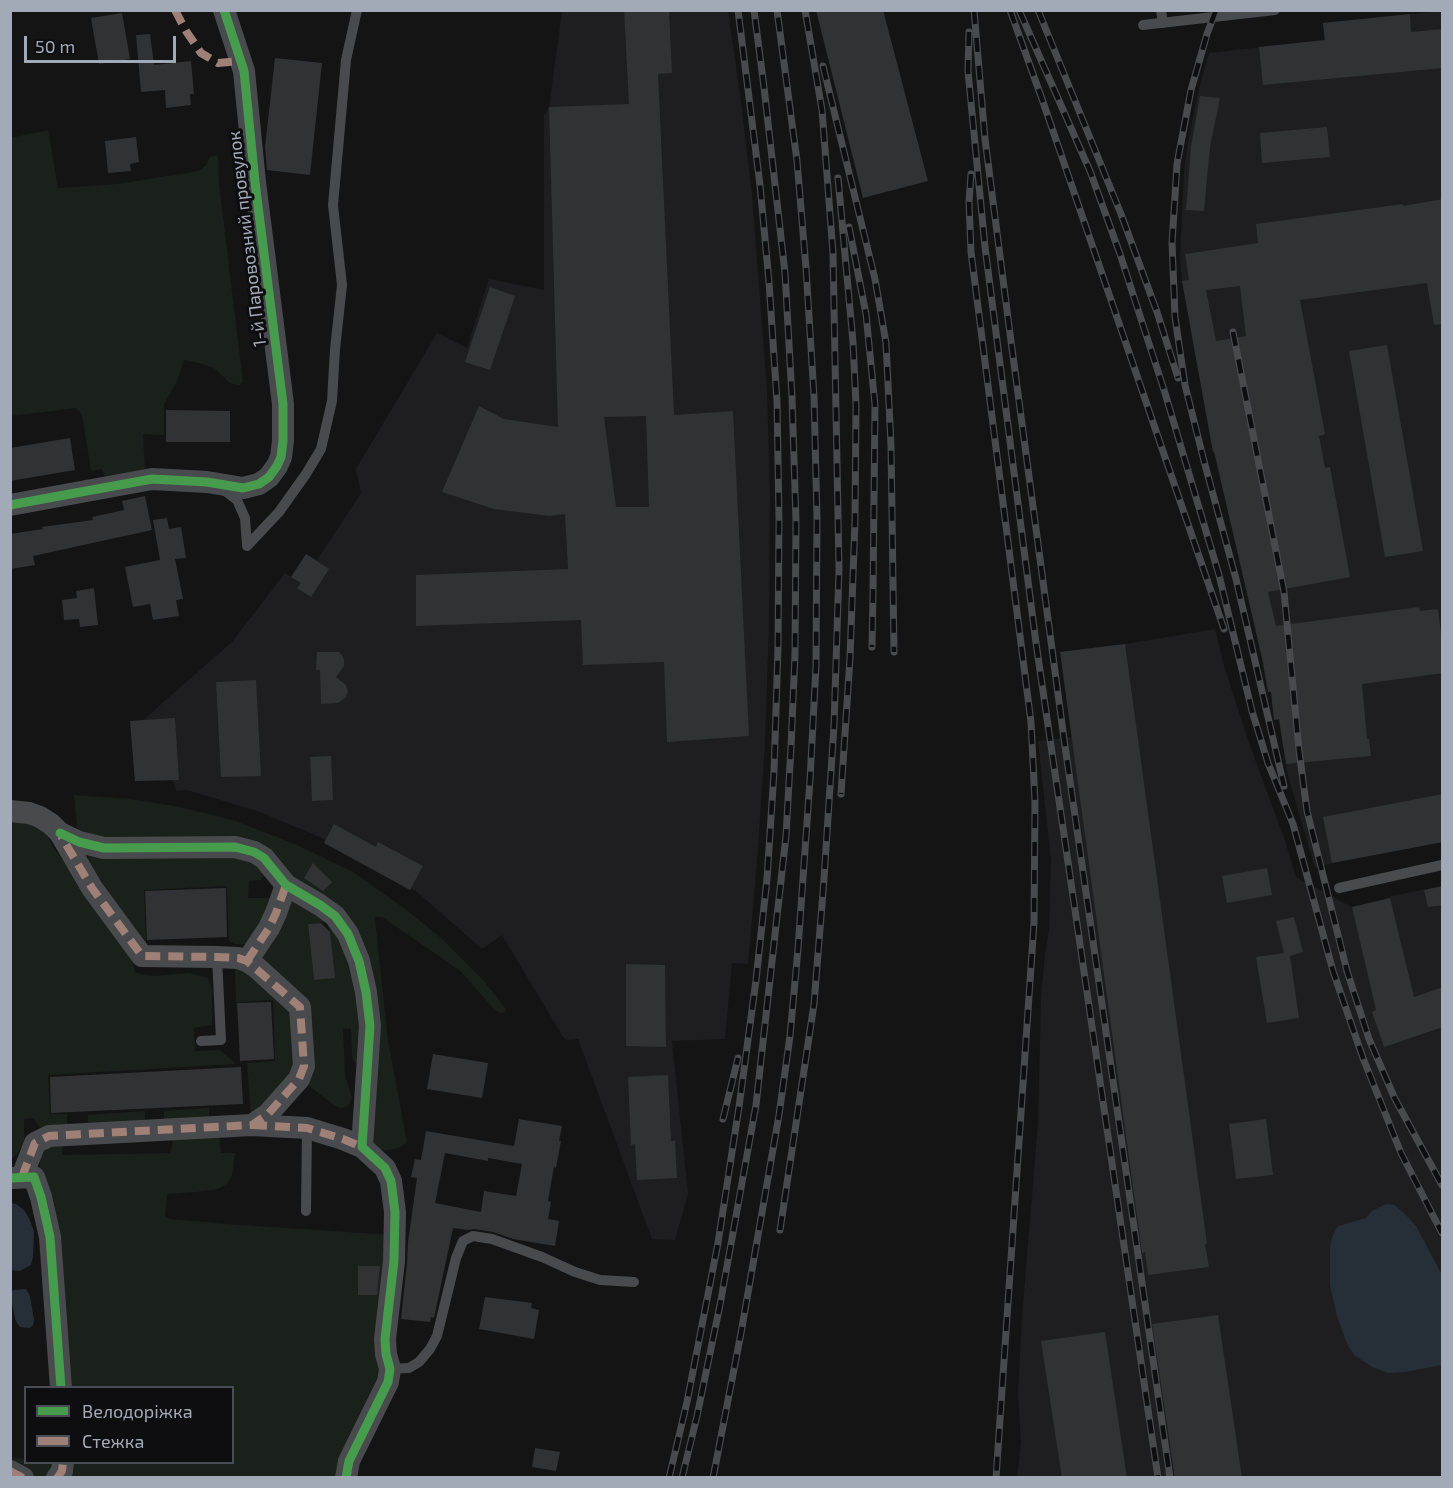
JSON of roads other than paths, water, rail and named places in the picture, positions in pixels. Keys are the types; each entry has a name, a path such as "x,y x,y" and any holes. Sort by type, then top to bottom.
{"street":[{"name":"1-й Паровозний провулок","path":"207,482 243,488 259,483 269,477 277,466 283,441 283,404 255,182 244,71 224,10"},
{"path":"10,505 152,479 207,482"},
{"path":"10,811 40,817 60,833 92,888 142,956 238,958 247,961 300,1007 304,1066 299,1079 268,1114 252,1125"},
{"path":"60,833 79,842 104,848 235,847 254,852 264,858 286,885 335,916 348,934 359,961 370,1026 362,1147"},
{"path":"247,961 269,928 286,885"},
{"path":"61,1386 50,1237 22,1177 35,1143 49,1136 252,1125 307,1128 344,1139 362,1147 385,1168 391,1181 395,1212 394,1261 385,1339 390,1369 388,1382 349,1461 346,1478"},
{"path":"57,1478 62,1471 63,1464"},
{"path":"10,1471 22,1478"}],"lane":[{"path":"207,482 237,500 245,518 247,546 279,512 321,449 332,401 342,285 333,205 346,60 357,10"},
{"path":"1161,10 1163,23"},
{"path":"1143,25 1275,10"},
{"path":"1339,888 1443,865"},
{"path":"201,1041 221,1040 217,957"},
{"path":"306,1211 307,1128"},
{"path":"390,1369 409,1368 419,1362 430,1350 437,1336 456,1258 463,1241 473,1236 492,1239 600,1280 634,1282"}],"railway":[{"path":"669,1478 687,1402 718,1243 739,1107 767,879 774,772 778,648 777,401 760,185 738,10"},
{"path":"682,1478 720,1305 756,1105 786,836 791,747 795,654 796,521 792,397 785,273 754,10"},
{"path":"713,1478 779,1115 790,1036 810,780 816,666 817,519 814,396 797,161 777,10"},
{"path":"780,1230 814,1004 834,726 839,569 833,253 822,110 805,10"},
{"path":"974,10 985,139 1064,739 1170,1478"},
{"path":"1010,10 1224,629"},
{"path":"1019,10 1090,171 1120,254 1165,393 1219,575 1252,711 1268,763 1293,824 1333,971 1363,1058 1401,1153 1442,1233"},
{"path":"1038,10 1121,214 1157,312 1178,378"},
{"path":"1216,10 1191,90 1177,164 1172,243 1175,317 1185,385 1236,579 1284,786"},
{"path":"969,32 968,71 985,247 1036,643 1158,1478"},
{"path":"823,66 875,279 886,343 891,445 894,652"},
{"path":"971,174 969,202 971,252 1031,722 1035,802 1034,923 996,1478"},
{"path":"838,178 853,342 856,405 850,658 841,794"},
{"path":"849,227 866,314 875,405 872,647"},
{"path":"1233,332 1284,592 1307,811 1347,971 1369,1039 1395,1099 1442,1185"},
{"path":"723,1119 738,1058"}]}
